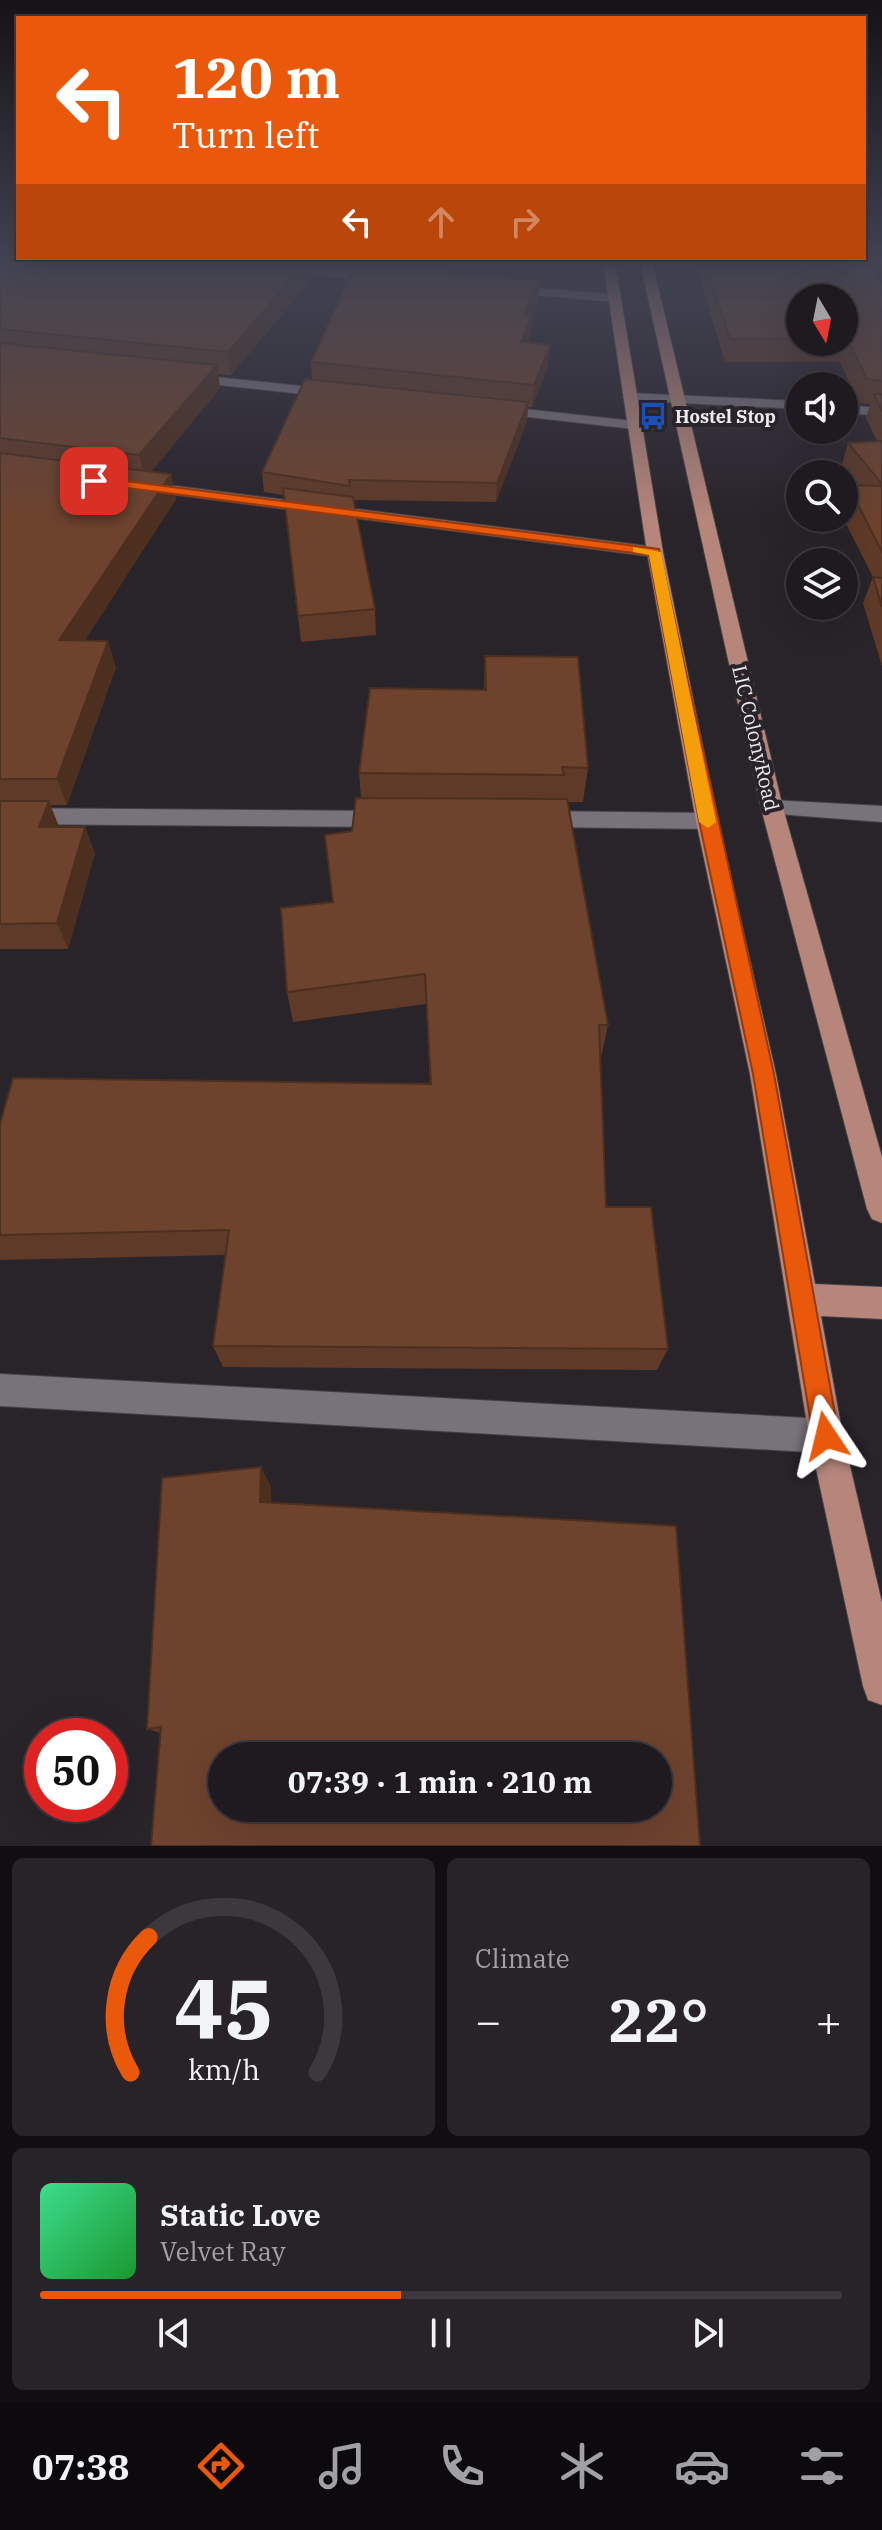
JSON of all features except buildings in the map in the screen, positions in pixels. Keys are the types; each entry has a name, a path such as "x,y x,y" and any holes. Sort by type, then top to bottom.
{"main road":[{"path":"622,348 655,552 707,821 763,1074 826,1436 882,1686"},
{"name":"LIC ColonyRoad","path":"665,348 772,808 873,1143 882,1209"},
{"path":"801,1299 882,1303"}],"street":[{"path":"174,376 349,395"},
{"path":"630,397 786,404"},
{"path":"476,408 634,425"},
{"path":"858,410 882,412"},
{"path":"125,485 655,552"},
{"path":"772,808 882,814"},
{"path":"0,816 409,819"},
{"path":"519,819 707,821"},
{"path":"0,1390 826,1436"}],"slow traffic":[{"path":"637,550 655,552 708,822"}],"place":[{"name":"Hostel Stop","path":"653,416"}],"route":[{"path":"94,481 655,552 707,821 763,1074 826,1436"}]}
